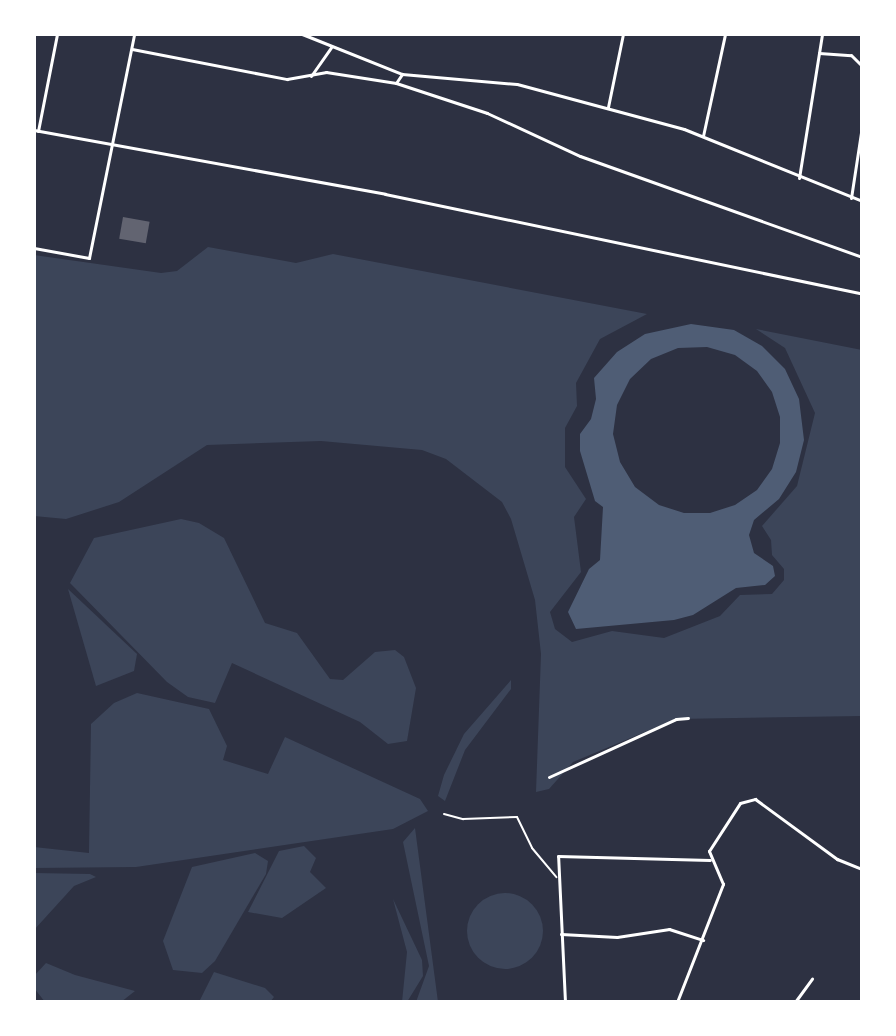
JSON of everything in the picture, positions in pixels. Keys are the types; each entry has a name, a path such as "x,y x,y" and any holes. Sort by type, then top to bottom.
{"street":[{"path":"57,34 36,130 385,194 862,294"},
{"path":"34,248 89,258 134,34"},
{"path":"302,34 402,74 517,84 608,107 703,136 799,178 862,201"},
{"path":"608,107 623,34"},
{"path":"703,136 725,34"},
{"path":"799,178 822,34"},
{"path":"311,76 331,47"},
{"path":"132,49 287,79 326,72 396,83 487,113 580,156 862,257"},
{"path":"819,53 851,55 862,66"},
{"path":"396,83 402,74"},
{"path":"851,198 862,126"},
{"path":"549,777 676,719 688,718"},
{"path":"710,860 725,823 747,798 837,859 862,869"},
{"path":"565,1002 556,877 558,856 710,860"},
{"path":"677,1002 723,884 710,860"},
{"path":"561,934 617,937 669,929 703,940"},
{"path":"795,1002 812,979"}],"lane":[{"path":"444,814 463,819 517,817 532,848 556,877"}],"shaded area":[{"path":"208,247 296,263 333,254 647,314 600,339 576,383 577,406 565,428 565,467 586,499 574,517 581,572 550,612 555,629 572,642 612,631 664,638 720,616 740,595 772,594 784,580 784,569 772,555 771,540 762,526 797,486 815,413 785,348 756,329 862,350 862,716 676,719 573,762 549,789 536,792 541,654 535,600 511,519 502,502 446,459 422,450 321,441 207,445 119,502 66,519 34,516 34,255 161,273 177,271"},
{"path":"691,324 734,330 762,346 785,369 799,399 804,440 796,472 779,499 754,520 749,535 754,553 773,566 775,576 765,585 736,588 693,615 674,620 576,629 568,612 589,569 600,560 603,507 595,501 580,451 580,434 591,419 596,399 594,378 617,352 645,334","holes":["707,347 735,355 757,371 772,392 780,417 780,443 772,469 757,490 735,505 710,513 684,513 659,505 635,487 620,462 613,434 617,405 630,379 651,359 678,348"]},
{"path":"181,519 199,523 224,538 265,623 297,633 330,679 343,680 375,652 395,650 404,657 416,688 407,741 388,744 360,722 232,663 215,703 188,697 167,682 70,583 94,538"},
{"path":"68,589 137,654 134,671 96,686"},
{"path":"511,680 511,689 465,750 445,801 438,796 444,775 464,734"},
{"path":"137,693 209,709 227,746 223,760 268,774 285,737 420,799 428,811 393,829 136,867 34,868 34,847 89,853 91,724 114,703"},
{"path":"415,828 438,1002 416,1002 429,966 403,842"},
{"path":"304,846 316,858 310,872 326,888 282,918 248,912 279,851"},
{"path":"255,853 268,861 266,874 215,961 202,973 173,970 163,941 192,867"},
{"path":"34,873 90,874 96,877 74,886 34,930"},
{"path":"505,893 519,896 532,904 540,917 543,931 540,945 532,958 519,966 505,969 491,966 478,958 470,945 467,931 470,917 478,904 491,896"},
{"path":"393,899 422,960 423,976 407,1002 402,1002 407,952"},
{"path":"46,963 75,975 135,991 121,1002 45,1002 34,988 34,976"},
{"path":"214,972 265,988 274,997 270,1002 199,1002"}],"building":[{"path":"123,217 150,222 146,243 119,239"}]}
